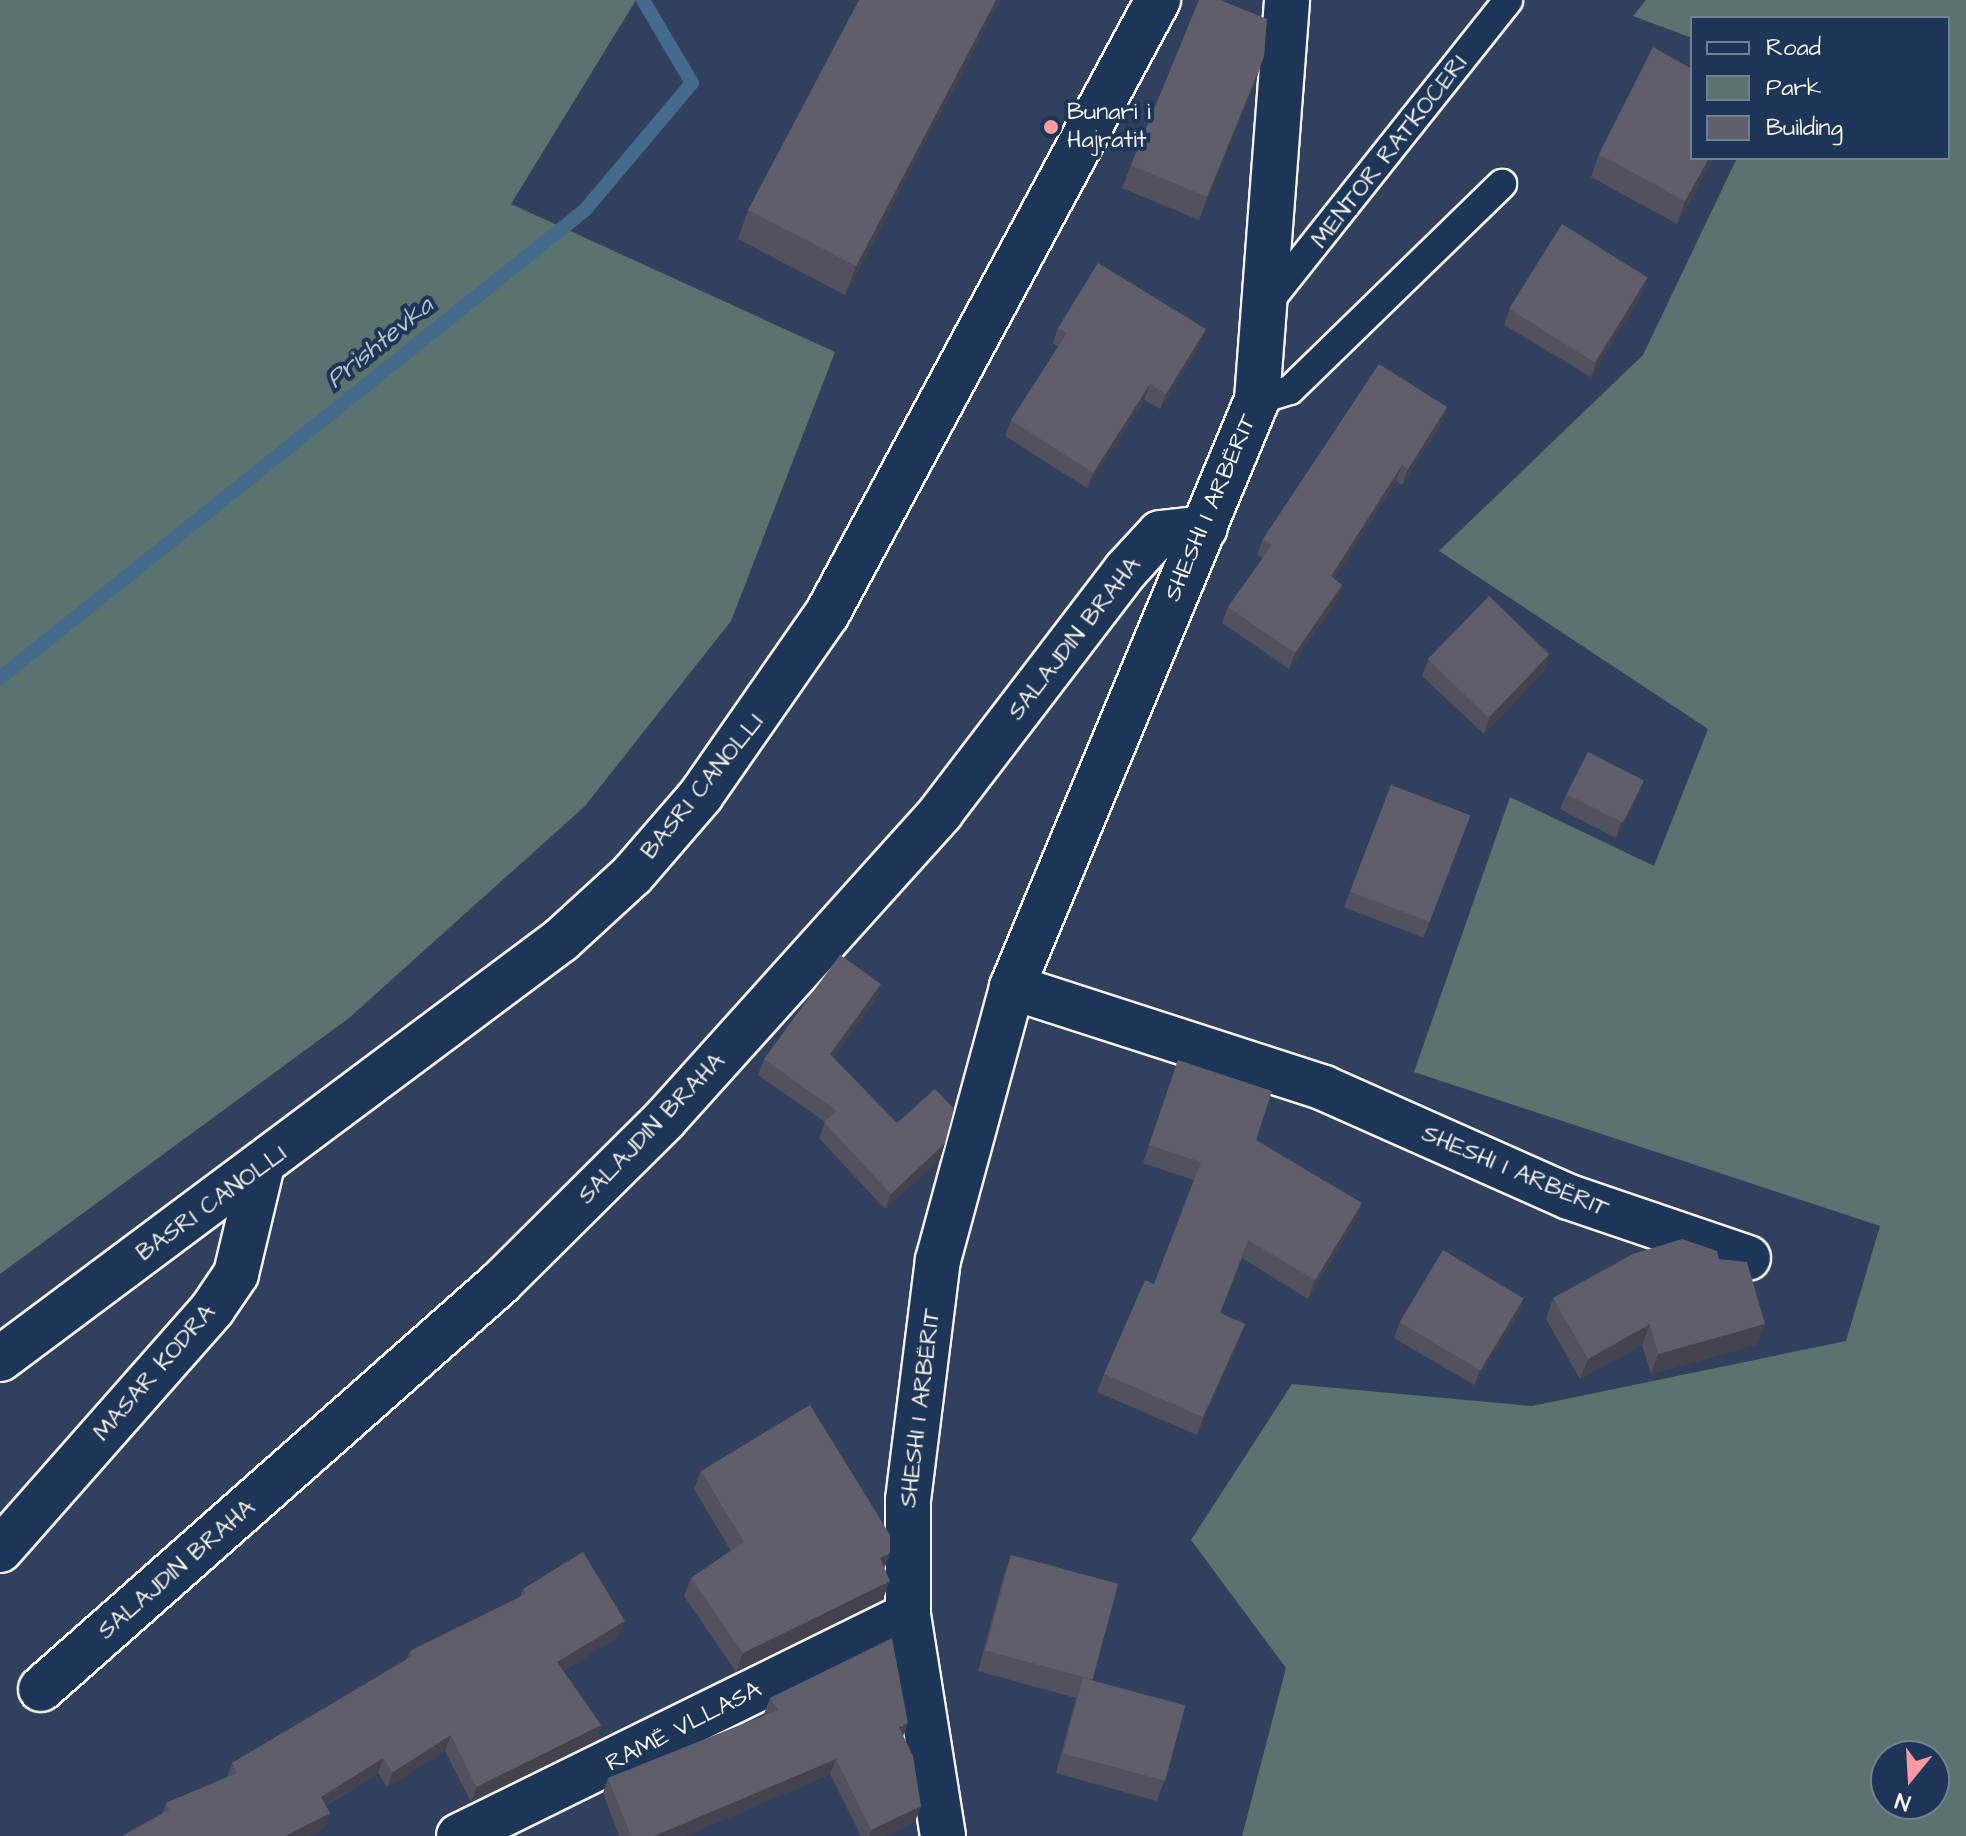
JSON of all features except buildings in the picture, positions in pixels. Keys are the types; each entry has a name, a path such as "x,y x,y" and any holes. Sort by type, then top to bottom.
{"street":[{"name":"BASRI CANOLLI","path":"0,1359 261,1169 561,940 632,875 701,795 827,614 1158,0"},
{"name":"SHESHI I ARBËRIT","path":"943,1836 908,1615 908,1500 938,1260 1012,987 1257,400 1269,301 1287,0"},
{"name":"SALAJDIN BRAHA","path":"41,1689 500,1283 665,1119 941,812 1135,560 1160,533 1205,528"},
{"name":"SHESHI I ARBËRIT","path":"1012,987 1324,1088 1569,1197 1748,1258"},
{"name":"MASAR KODRA","path":"0,1550 213,1308 236,1274 261,1169"},
{"name":"RAMË VLLASA","path":"459,1836 908,1615"}],"lane":[{"name":"MENTOR RATKOCERI","path":"1269,301 1508,0"},
{"path":"1257,400 1290,390 1502,184"}],"green space":[{"path":"0,0 636,0 511,204 835,352 731,621 585,806 349,1018 0,1274"},
{"path":"1646,0 1966,0 1966,1836 1242,1836 1286,1668 1191,1540 1292,1384 1532,1406 1846,1341 1880,1226 1414,1072 1510,797 1654,866 1708,729 1439,551 1643,355 1736,160 1950,160 1950,16 1690,16 1690,37 1633,16"}],"waterway":[{"name":"Prishtevka","path":"0,678 585,210 692,83 643,0"}],"place":[{"name":"Bunari i Hajratit","path":"1051,127"}]}
